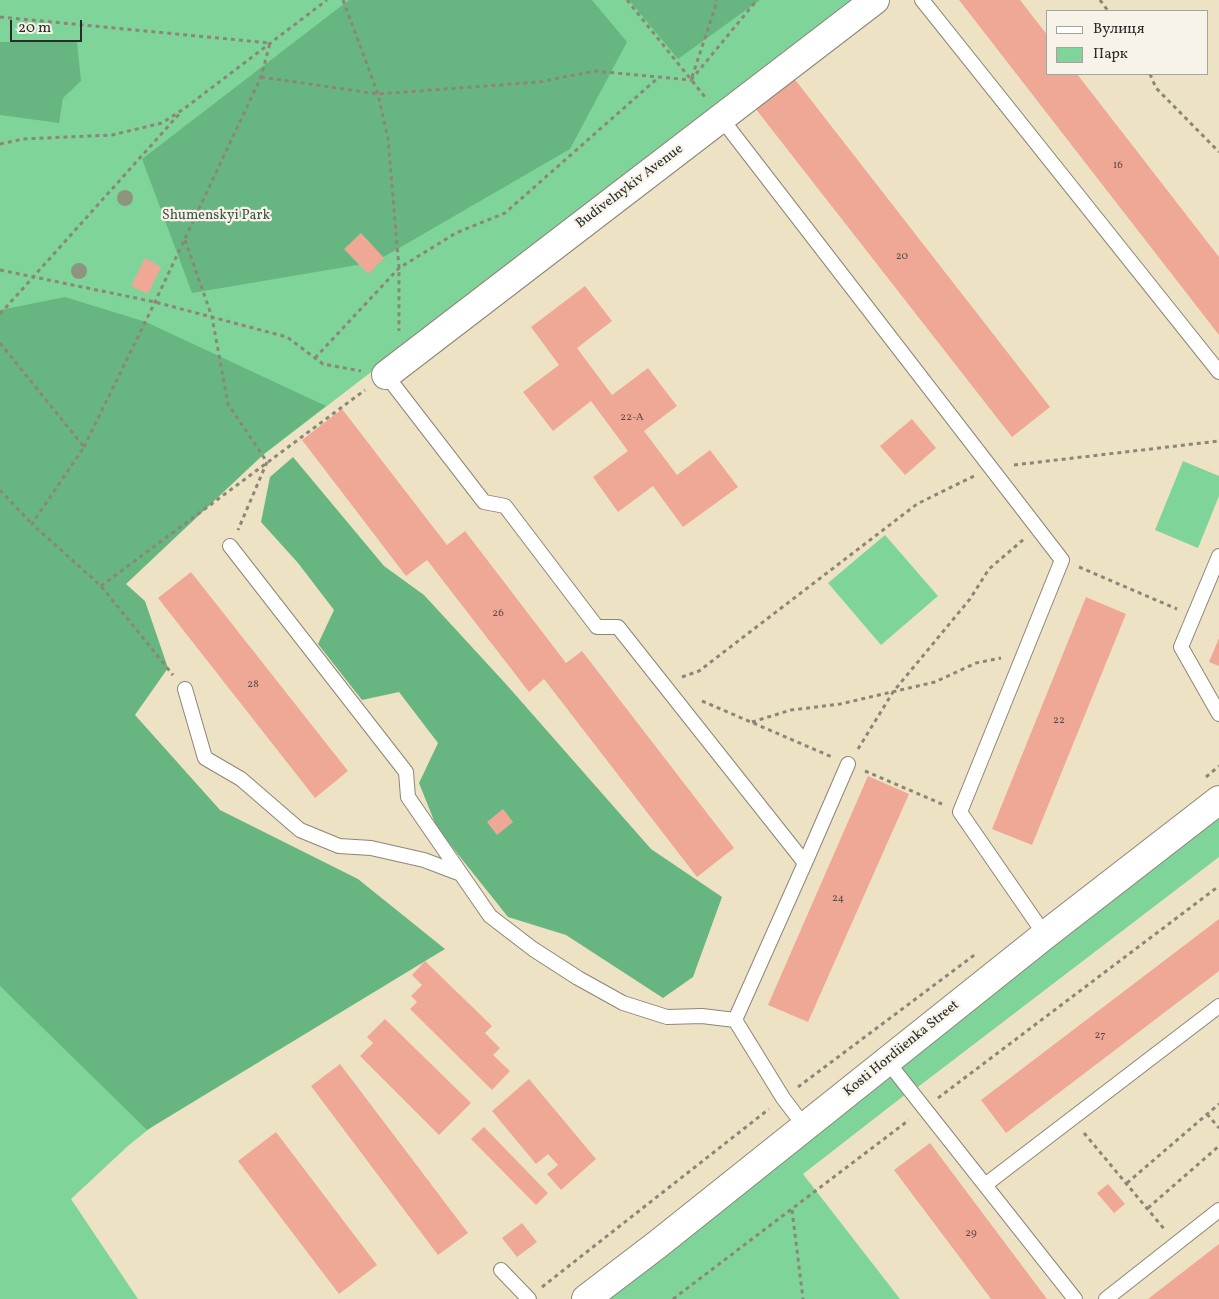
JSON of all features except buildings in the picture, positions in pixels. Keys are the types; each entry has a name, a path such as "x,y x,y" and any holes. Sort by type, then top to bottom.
{"street":[{"name":"Budivelnykiv Avenue","path":"393,370 875,0"},
{"name":"Kosti Hordiienka Street","path":"586,1299 658,1244 1045,935 1211,789"}],"lane":[{"path":"922,0 1219,372"},
{"path":"721,118 1062,560 960,812 1045,935"},
{"path":"393,370 484,502 505,506 597,627 618,627 805,863"},
{"path":"230,546 406,772 408,798 490,916 533,949 578,978 623,1003 667,1017 702,1016 735,1020"},
{"path":"1219,556 1181,647 1219,714"},
{"path":"185,689 205,758 241,779 300,830 339,846 371,848 424,860 461,874"},
{"path":"735,1020 848,764"},
{"path":"985,1185 1219,1006"},
{"path":"735,1020 783,1098 805,1127"},
{"path":"887,1061 1075,1299"},
{"path":"1106,1299 1219,1210"},
{"path":"501,1270 528,1299"}],"path":[{"path":"0,144 23,140 112,135 162,123 185,108 327,0"},
{"path":"343,0 378,94 388,139 399,268 393,370"},
{"path":"627,0 691,80"},
{"path":"691,80 716,0"},
{"path":"691,80 758,0"},
{"path":"0,18 270,43"},
{"path":"32,524 84,447 156,302 261,77 270,43"},
{"path":"261,77 378,94 539,82 595,71 691,80"},
{"path":"1150,75 1156,88 1219,152"},
{"path":"315,358 399,268 456,233 505,213 659,77"},
{"path":"0,314 185,108"},
{"path":"185,239 212,317 228,404 267,462"},
{"path":"0,270 156,302 287,337 323,364 393,370"},
{"path":"0,343 84,447"},
{"path":"101,586 393,370"},
{"path":"663,684 699,672 918,504 991,468 1219,441"},
{"path":"230,546 267,462"},
{"path":"0,490 32,524 101,586 185,689"},
{"path":"848,764 893,692 970,599 989,569 1037,528"},
{"path":"1062,560 1194,616"},
{"path":"751,722 791,710 840,704 934,682 976,663 1024,654"},
{"path":"698,699 960,812"},
{"path":"1211,789 1219,766"},
{"path":"673,1299 1219,886"},
{"path":"528,1299 783,1098 982,949"},
{"path":"1127,1183 1219,1104"},
{"path":"1207,1114 1219,1128"},
{"path":"1072,1119 1176,1244"},
{"path":"1147,1208 1219,1146"},
{"path":"792,1209 803,1299"}],"green space":[{"name":"Shumenskyi Park","path":"0,0 856,0 108,574 0,705"},
{"path":"349,0 592,0 627,42 570,149 375,262 192,293 142,159"},
{"path":"629,0 760,0 678,59"},
{"path":"0,42 77,42 81,81 63,98 59,123 0,115"},
{"path":"65,297 146,322 326,406 265,453 126,584 145,601 168,668 135,715 220,810 358,879 445,949 147,1130 0,986 0,310"},
{"path":"293,457 384,566 424,595 505,683 651,849 722,897 693,977 663,998 566,935 508,917 437,828 419,783 438,743 399,692 362,700 318,644 334,610 298,563 261,522 270,477"},
{"path":"1183,461 1219,476 1219,496 1198,548 1155,530"},
{"path":"885,535 938,596 881,645 828,583"},
{"path":"0,810 174,1109 129,1145 71,1199 138,1299 0,1299"},
{"path":"1219,815 1219,857 914,1090 894,1063"},
{"path":"887,1069 906,1094 803,1174 900,1299 599,1299"}]}
